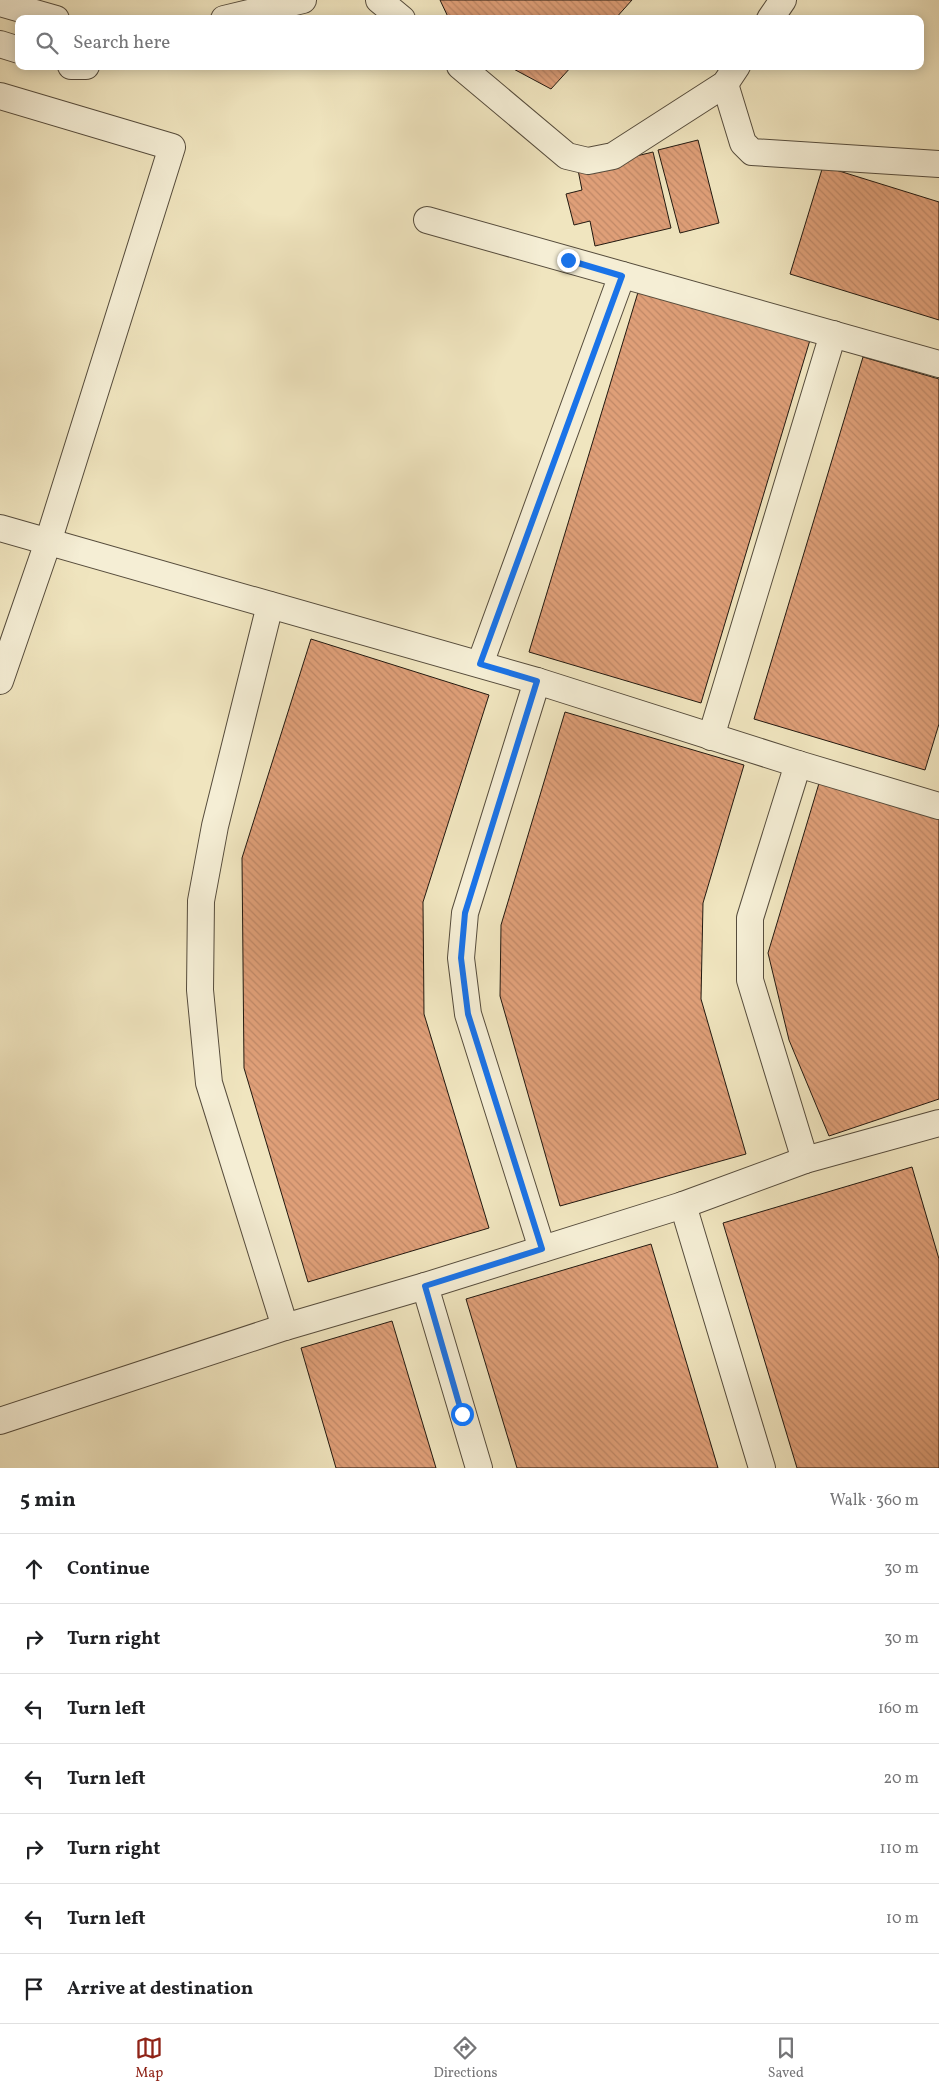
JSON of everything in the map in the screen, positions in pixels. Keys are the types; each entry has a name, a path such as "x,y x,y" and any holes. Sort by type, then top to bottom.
{"lane":[{"path":"241,15 303,0"},
{"path":"379,0 397,15"},
{"path":"773,15 783,0"},
{"path":"0,3 42,15"},
{"path":"0,44 15,49"},
{"path":"465,70 567,156 588,161 613,156 731,75 743,143 752,152 939,164"},
{"path":"0,96 172,147 48,542 0,681"},
{"path":"427,220 939,364"},
{"path":"480,664 622,276"},
{"path":"711,737 833,334"},
{"path":"0,528 480,664 798,764 939,806"},
{"path":"270,604 215,826 201,901 200,990 209,1084 285,1327"},
{"path":"537,681 465,913 461,958 468,1014 542,1249"},
{"path":"798,764 750,918 750,980 805,1160"},
{"path":"0,1421 285,1327 425,1286 683,1205 805,1160 939,1124"},
{"path":"683,1205 762,1468"},
{"path":"425,1286 479,1468"}],"building":[{"path":"440,0 632,0 619,15 447,15"},
{"path":"515,70 568,70 551,89"},
{"path":"698,140 719,223 680,233 658,150"},
{"path":"653,152 671,228 595,246 590,221 574,225 566,194 582,190 578,170"},
{"path":"823,166 939,202 939,320 790,274"},
{"path":"639,289 810,340 701,703 529,652"},
{"path":"863,357 939,379 939,724 925,770 754,719"},
{"path":"311,639 489,695 423,902 424,1014 489,1228 308,1282 244,1068 242,858"},
{"path":"565,712 744,765 703,903 701,999 746,1154 560,1206 500,996 501,925"},
{"path":"820,780 939,816 939,1099 829,1136 789,1040 768,953"},
{"path":"912,1167 939,1259 939,1468 797,1468 723,1223"},
{"path":"651,1244 718,1468 517,1468 466,1299"},
{"path":"392,1321 436,1468 336,1468 301,1348"}],"route":[{"path":"462,1414 425,1286 542,1249 468,1014 461,958 465,913 537,681 480,664 622,276 568,260"}]}
